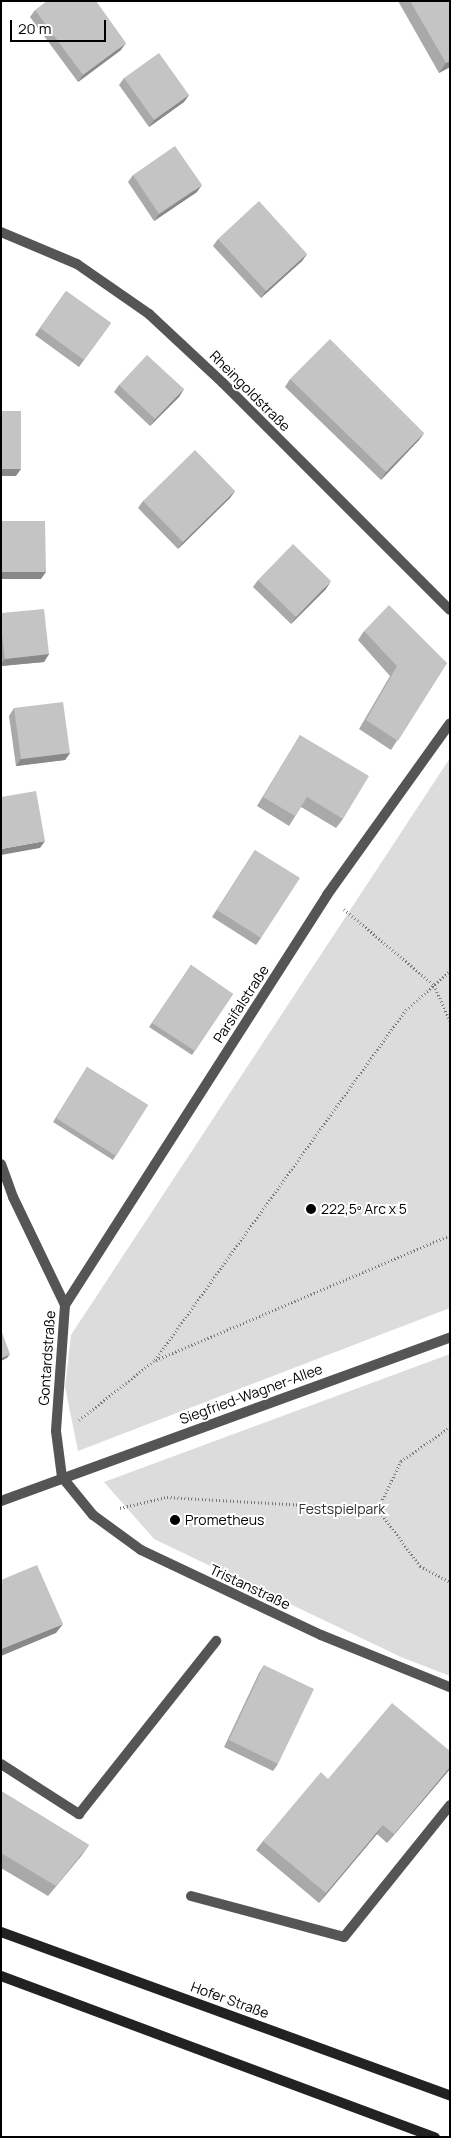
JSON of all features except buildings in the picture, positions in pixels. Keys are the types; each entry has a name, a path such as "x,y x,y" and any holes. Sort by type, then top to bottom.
{"main road":[{"name":"Hofer Straße","path":"1,1932 450,2095"},
{"path":"1,1976 435,2137"}],"street":[{"name":"Rheingoldstraße","path":"1,232 77,264 149,314 223,383 450,610"},
{"name":"Parsifalstraße","path":"65,1305 327,895 450,724"},
{"name":"Gontardstraße","path":"1,1164 13,1197 65,1305 56,1431 62,1477"},
{"name":"Siegfried-Wagner-Allee","path":"1,1501 62,1477 450,1338"},
{"name":"Tristanstraße","path":"62,1477 93,1515 141,1550 320,1635 450,1688"},
{"path":"1,1764 79,1814 216,1641"},
{"path":"191,1896 344,1937 450,1805"}],"path":[{"path":"327,895 434,985 450,1021"},
{"path":"56,1431 84,1418 155,1360 406,1010 450,971"},
{"path":"155,1360 450,1235"},
{"path":"378,1509 401,1461 450,1427"},
{"path":"93,1515 166,1497 378,1509"},
{"path":"378,1509 420,1566 450,1582"}],"green space":[{"path":"450,758 450,1308 78,1451 65,1387 71,1335"},
{"name":"Festspielpark","path":"450,1354 450,1676 401,1657 154,1539 104,1482"}],"place":[{"name":"222,5º Arc x 5","path":"311,1209"},
{"name":"Prometheus","path":"175,1520"}]}
